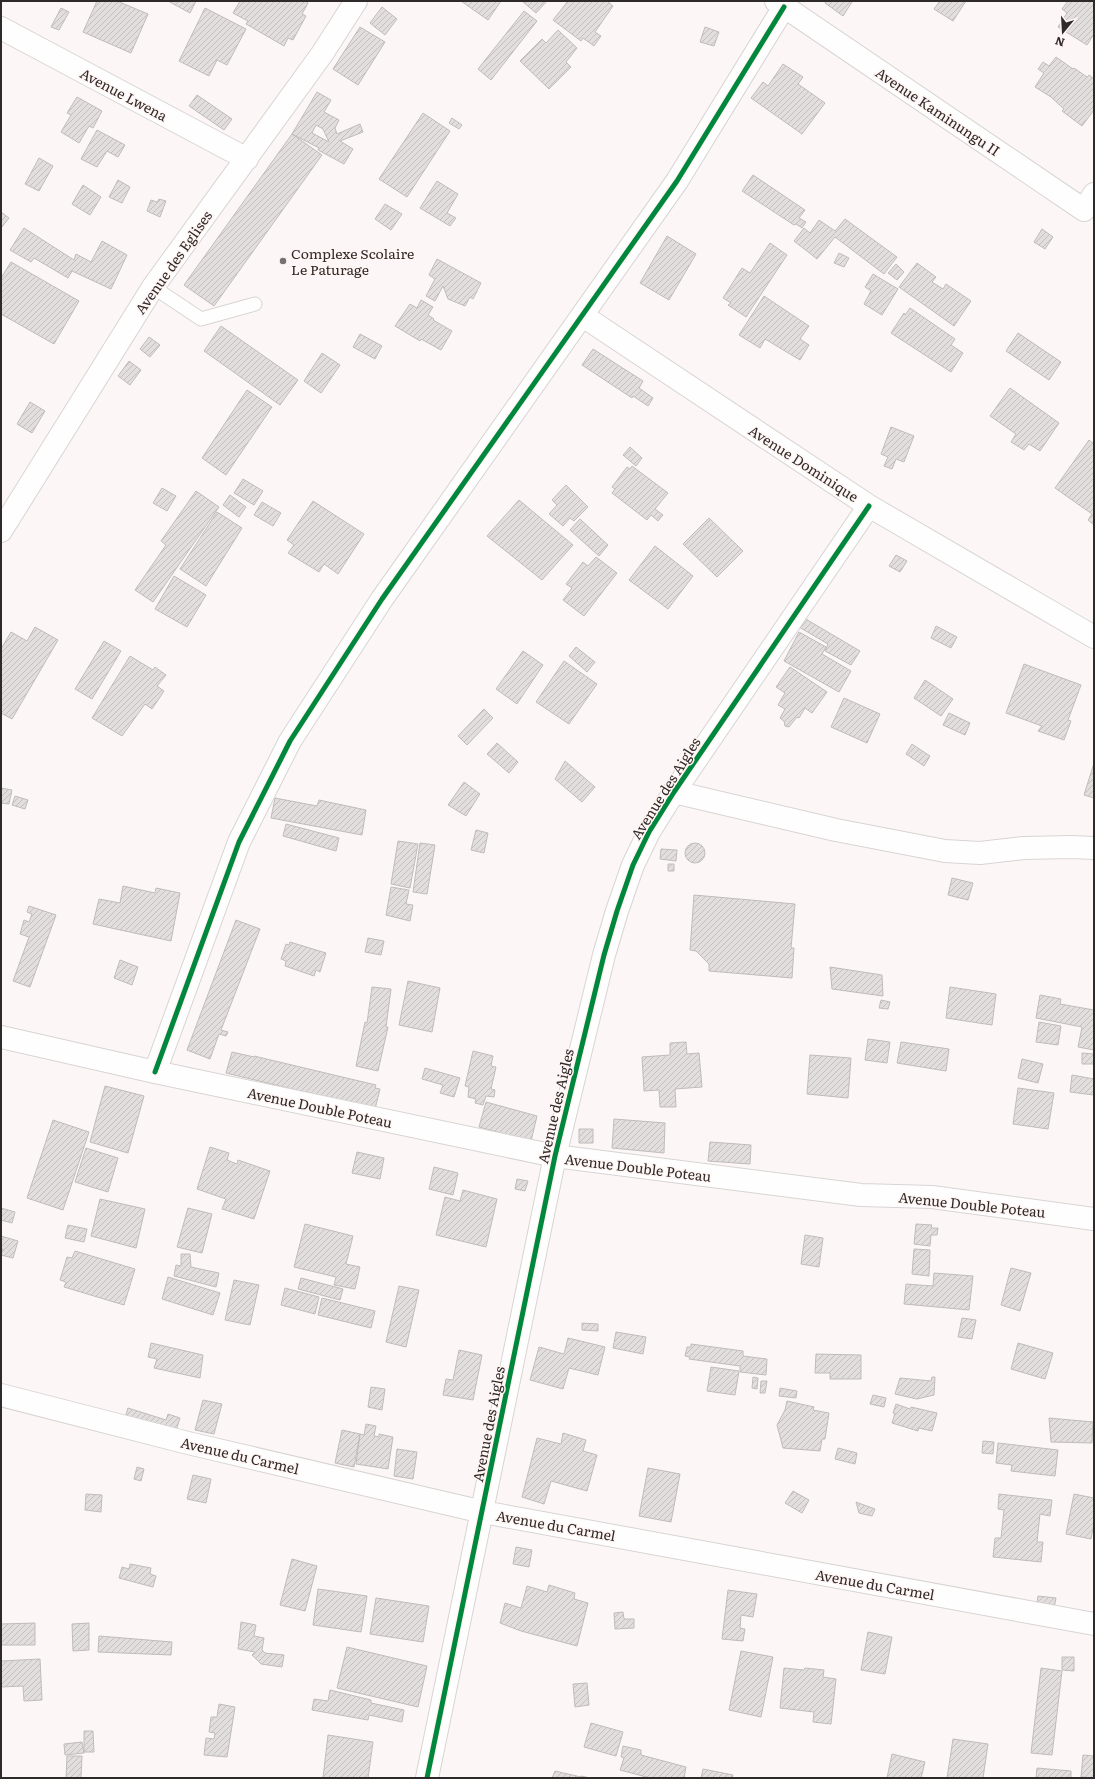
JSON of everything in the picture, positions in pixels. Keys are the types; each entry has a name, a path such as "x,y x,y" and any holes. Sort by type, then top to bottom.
{"street":[{"name":"Avenue des Eglises","path":"1,531 153,287 322,54 356,1"},
{"name":"Avenue Kaminungu II","path":"780,4 1091,207"},
{"path":"155,1072 239,842 290,741 382,599 677,181 780,4"},
{"name":"Avenue Lwena","path":"1,28 247,159"},
{"name":"Avenue Dominique","path":"583,316 869,506 1094,637"},
{"name":"Avenue des Aigles","path":"427,1778 483,1512 555,1156 617,911 633,865 649,832 674,792 869,506"},
{"path":"674,792 836,830 945,851 980,853 1024,848 1094,848"},
{"name":"Avenue Double Poteau","path":"1,1037 155,1072 555,1156 861,1194 932,1197 1094,1219"},
{"name":"Avenue du Carmel","path":"1,1395 188,1443 483,1512 1094,1624"}],"lane":[{"path":"153,287 201,319 256,304"}],"building":[{"path":"97,1 117,1 148,14 131,53 83,32"},
{"path":"168,1 196,1 190,13"},
{"path":"240,1 305,1 308,3 302,14 306,16 293,40 288,38 284,46 246,24 248,21 233,13"},
{"path":"461,1 501,1 488,20"},
{"path":"522,1 547,1 536,13"},
{"path":"568,1 607,1 613,6 595,32 601,36 594,46 583,38 581,41 553,20"},
{"path":"826,1 852,2 843,16 825,3"},
{"path":"940,1 966,1 953,21 934,9"},
{"path":"1068,1 1094,1 1094,34 1087,45 1058,27 1067,13 1062,9"},
{"path":"382,7 397,19 385,35 370,23"},
{"path":"61,8 69,12 59,30 51,27"},
{"path":"205,8 246,29 227,65 217,60 209,76 179,61"},
{"path":"524,11 537,21 491,80 478,69"},
{"path":"360,27 385,42 358,85 333,69"},
{"path":"705,27 719,32 714,46 700,42"},
{"path":"558,30 577,48 566,62 571,67 549,89 520,61 542,39 546,43"},
{"path":"1056,57 1073,69 1074,68 1087,77 1089,75 1094,79 1094,110 1082,126 1062,111 1064,109 1051,97 1035,87 1044,73 1038,69 1043,62 1049,66"},
{"path":"783,64 803,77 798,84 825,103 802,134 751,98 763,82 768,86"},
{"path":"317,92 331,100 324,112 339,120 335,128 337,134 360,124 363,132 340,141 353,149 344,164 318,150 319,148 292,134","holes":["316,125 323,129 329,142 312,133"]},
{"path":"197,95 232,119 224,130 189,106"},
{"path":"77,97 102,111 93,128 89,126 79,143 61,132 71,115 67,113"},
{"path":"423,113 450,131 407,197 379,179"},
{"path":"452,118 462,125 459,129 449,123"},
{"path":"97,130 125,145 118,157 107,151 97,167 81,159"},
{"path":"292,134 322,155 214,306 184,285"},
{"path":"39,158 53,166 39,191 25,184"},
{"path":"753,175 805,210 799,218 806,222 802,228 796,224 794,225 742,191"},
{"path":"118,180 130,187 122,203 109,197"},
{"path":"437,181 458,194 447,213 456,218 450,226 420,208"},
{"path":"83,185 101,197 90,215 72,204"},
{"path":"159,199 166,201 160,217 147,211 151,200 157,202"},
{"path":"385,204 402,214 391,230 375,219"},
{"path":"1,212 9,218 1,228"},
{"path":"845,219 897,257 884,274 835,237 817,259 794,241 804,228 810,233 819,220 835,231"},
{"path":"24,228 74,260 76,254 91,262 102,241 127,255 111,289 72,271 68,278 34,258 31,262 10,250"},
{"path":"1042,229 1053,237 1045,249 1034,242"},
{"path":"667,236 696,254 669,300 640,283"},
{"path":"770,243 787,255 746,317 728,305 731,303 723,298 742,268 750,273"},
{"path":"839,253 849,258 844,267 834,263"},
{"path":"437,259 481,283 473,299 470,297 465,306 448,299 443,286 435,301 426,296 435,279 429,275"},
{"path":"11,262 79,301 54,344 1,314 1,278"},
{"path":"917,263 936,277 932,282 943,289 946,284 971,301 954,326 899,287"},
{"path":"896,264 904,272 897,280 888,273"},
{"path":"873,274 898,289 882,315 864,304 871,291 865,287"},
{"path":"764,296 809,326 800,339 809,345 800,360 765,339 760,348 739,335"},
{"path":"421,300 433,307 428,315 434,319 433,320 452,331 441,350 421,339 420,341 395,326 410,304 417,308"},
{"path":"910,308 955,339 951,345 963,353 951,372 891,333 904,313 905,315"},
{"path":"221,326 298,380 280,405 204,351"},
{"path":"1018,333 1061,362 1049,380 1006,351"},
{"path":"360,334 382,346 375,359 353,347"},
{"path":"149,337 160,345 150,357 140,349"},
{"path":"593,349 643,381 639,388 653,398 648,406 633,396 632,398 582,365"},
{"path":"322,353 340,365 321,393 304,381"},
{"path":"129,361 141,370 130,385 118,376"},
{"path":"1010,388 1059,423 1040,451 1029,444 1024,450 1011,442 1016,434 990,416"},
{"path":"247,390 272,407 226,475 202,458"},
{"path":"30,402 45,411 32,433 17,424"},
{"path":"891,427 914,436 904,462 896,459 892,469 884,466 888,457 881,454"},
{"path":"1089,440 1094,444 1094,525 1088,520 1092,514 1055,488"},
{"path":"630,447 642,458 636,466 623,455"},
{"path":"632,466 668,493 655,509 663,515 658,521 651,515 647,520 612,493 615,489 612,487 627,467 630,469"},
{"path":"243,479 263,491 254,505 234,493"},
{"path":"566,485 588,507 574,521 570,518 563,526 549,514 557,505 552,500"},
{"path":"162,488 176,496 167,511 153,503"},
{"path":"196,491 219,507 153,602 135,590 166,545 161,541"},
{"path":"230,495 246,507 239,517 223,505"},
{"path":"519,500 573,545 542,580 487,536"},
{"path":"313,501 364,534 338,574 324,564 319,572 288,553 294,545 287,540"},
{"path":"262,502 281,513 273,526 254,515"},
{"path":"217,512 242,528 206,586 180,569"},
{"path":"709,518 743,551 717,577 683,544"},
{"path":"580,519 608,545 599,556 570,530"},
{"path":"655,546 693,576 668,609 629,580"},
{"path":"896,555 907,561 900,572 889,566"},
{"path":"596,557 617,573 584,616 563,600 572,588 566,584 583,562 588,566"},
{"path":"174,576 206,595 187,627 155,609"},
{"path":"804,618 860,651 851,665 825,651 828,644 799,627"},
{"path":"936,626 957,637 951,648 931,638"},
{"path":"35,627 58,640 12,719 1,713 1,649 11,632 27,641"},
{"path":"799,632 826,647 822,654 851,671 839,692 784,661"},
{"path":"104,641 121,651 92,699 75,689"},
{"path":"576,647 595,662 587,672 569,656"},
{"path":"523,651 543,665 517,704 496,689"},
{"path":"130,656 153,670 155,667 166,675 157,686 164,691 152,709 145,704 122,736 92,718"},
{"path":"564,661 597,684 569,724 536,702"},
{"path":"1024,664 1081,685 1068,720 1071,721 1064,740 1038,731 1042,726 1006,713"},
{"path":"790,667 827,692 812,713 805,708 799,718 797,717 789,727 785,726 784,721 780,718 785,709 778,705 785,693 776,687"},
{"path":"925,680 953,699 941,716 914,698"},
{"path":"844,698 880,714 867,743 831,727"},
{"path":"484,709 493,718 467,745 458,736"},
{"path":"949,713 970,723 965,735 943,725"},
{"path":"497,743 518,762 509,773 487,754"},
{"path":"912,744 930,756 924,766 906,754"},
{"path":"565,761 595,787 582,802 555,779"},
{"path":"1094,763 1094,798 1084,795"},
{"path":"464,782 480,794 466,816 448,805"},
{"path":"1,788 12,790 9,804 1,803"},
{"path":"15,796 28,800 25,809 12,805"},
{"path":"275,798 317,806 319,800 366,810 362,835 271,818"},
{"path":"286,824 339,838 336,851 283,836"},
{"path":"476,830 488,833 484,853 471,850"},
{"path":"398,841 418,844 410,888 391,884"},
{"path":"420,843 435,845 427,894 413,892"},
{"path":"695,843 702,846 705,853 702,860 695,863 688,860 685,853 688,846"},
{"path":"661,849 677,850 676,861 660,859"},
{"path":"668,864 674,864 674,871 668,871"},
{"path":"952,878 973,883 968,900 948,895"},
{"path":"123,886 155,893 156,888 180,893 171,941 93,924 99,899 120,903"},
{"path":"391,887 409,890 406,904 413,905 410,921 386,915"},
{"path":"694,895 795,904 791,948 794,948 792,978 709,971 709,964 696,951 690,950"},
{"path":"29,906 56,915 30,987 13,981 29,937 20,934 24,920 29,922 32,914 27,912"},
{"path":"236,920 260,929 221,1030 228,1032 226,1036 219,1034 210,1059 187,1050"},
{"path":"368,938 384,941 381,955 365,952"},
{"path":"290,942 326,953 320,972 316,970 314,976 285,966 286,961 281,959 286,944 289,945"},
{"path":"120,960 138,967 132,985 114,978"},
{"path":"830,967 882,975 883,996 832,989"},
{"path":"408,981 440,988 432,1032 399,1025"},
{"path":"372,987 391,989 386,1027 388,1027 378,1071 356,1066 365,1022 367,1023"},
{"path":"950,987 996,994 992,1025 946,1018"},
{"path":"1040,995 1061,999 1060,1004 1094,1010 1094,1050 1078,1047 1082,1027 1036,1018"},
{"path":"881,1000 890,1002 888,1009 879,1008"},
{"path":"1039,1022 1061,1026 1058,1045 1036,1042"},
{"path":"868,1039 890,1042 887,1063 865,1060"},
{"path":"686,1042 687,1054 699,1053 702,1087 675,1089 676,1107 660,1107 659,1090 644,1091 642,1057 670,1055 670,1043"},
{"path":"901,1042 949,1049 946,1071 897,1063"},
{"path":"473,1051 493,1056 491,1066 496,1067 491,1089 495,1090 494,1097 486,1096 483,1105 475,1103 476,1099 468,1097 469,1087 465,1086"},
{"path":"232,1052 376,1085 375,1088 380,1089 375,1109 226,1073"},
{"path":"1082,1053 1094,1054 1094,1064 1082,1064"},
{"path":"810,1055 851,1058 848,1098 807,1094"},
{"path":"1022,1059 1043,1064 1038,1083 1018,1078"},
{"path":"425,1068 460,1078 454,1097 440,1093 443,1085 422,1079"},
{"path":"1072,1075 1094,1079 1094,1095 1070,1092"},
{"path":"105,1086 144,1096 128,1153 90,1142"},
{"path":"1018,1088 1054,1093 1048,1129 1013,1124"},
{"path":"486,1102 537,1116 531,1141 479,1127"},
{"path":"614,1119 665,1123 664,1153 612,1148"},
{"path":"53,1120 89,1132 63,1210 27,1198"},
{"path":"579,1129 593,1129 593,1143 579,1143"},
{"path":"710,1142 751,1145 750,1164 708,1161"},
{"path":"210,1147 229,1153 227,1160 237,1164 238,1160 270,1171 254,1219 222,1209 226,1199 197,1189"},
{"path":"86,1148 118,1158 108,1192 75,1182"},
{"path":"357,1152 384,1158 380,1179 352,1173"},
{"path":"434,1167 458,1173 453,1195 429,1189"},
{"path":"517,1179 528,1181 525,1191 515,1189"},
{"path":"463,1190 497,1199 486,1247 436,1235 445,1197 460,1201"},
{"path":"100,1199 145,1209 136,1248 91,1236"},
{"path":"1,1208 15,1212 12,1223 1,1220"},
{"path":"188,1208 212,1214 202,1253 177,1247"},
{"path":"305,1224 353,1236 346,1264 360,1267 355,1289 334,1285 336,1277 294,1267"},
{"path":"916,1224 932,1225 931,1228 938,1228 937,1235 931,1235 930,1246 914,1244"},
{"path":"68,1225 87,1229 84,1242 65,1238"},
{"path":"805,1235 823,1238 819,1267 801,1264"},
{"path":"1,1236 18,1241 13,1258 1,1255 3,1249 1,1249"},
{"path":"914,1249 930,1250 929,1276 912,1274"},
{"path":"75,1251 135,1269 124,1305 64,1287 66,1282 60,1280 67,1257 72,1258"},
{"path":"181,1254 190,1254 191,1267 219,1273 216,1287 174,1276 176,1265 181,1266"},
{"path":"1011,1268 1031,1273 1020,1311 1001,1305"},
{"path":"934,1273 973,1276 969,1310 904,1304 906,1284 933,1286"},
{"path":"168,1277 220,1293 213,1315 162,1299"},
{"path":"301,1278 343,1289 340,1300 298,1289"},
{"path":"234,1280 259,1285 250,1325 225,1320"},
{"path":"399,1286 419,1290 406,1347 386,1342"},
{"path":"285,1288 319,1297 315,1314 281,1305"},
{"path":"322,1298 375,1311 371,1328 318,1315"},
{"path":"962,1318 976,1320 972,1339 958,1337"},
{"path":"582,1323 598,1324 598,1331 582,1330"},
{"path":"616,1332 646,1337 643,1354 613,1348"},
{"path":"568,1338 605,1347 598,1375 569,1368 563,1389 530,1380 539,1347 564,1354"},
{"path":"151,1343 203,1355 200,1378 154,1368 157,1359 148,1357"},
{"path":"1018,1343 1053,1353 1045,1379 1011,1369"},
{"path":"691,1344 743,1351 743,1356 767,1359 766,1375 740,1372 740,1366 689,1359 690,1357 685,1356 687,1347 691,1347"},
{"path":"459,1350 482,1355 473,1400 443,1395 446,1379 453,1380"},
{"path":"816,1354 861,1355 861,1379 830,1379 830,1373 815,1373"},
{"path":"711,1367 739,1371 735,1395 707,1391"},
{"path":"753,1377 758,1378 757,1389 752,1388"},
{"path":"932,1377 935,1377 934,1395 917,1399 895,1394 900,1378 931,1381"},
{"path":"761,1381 767,1381 765,1393 760,1393"},
{"path":"371,1387 385,1389 382,1410 368,1407"},
{"path":"780,1388 797,1391 796,1398 779,1396"},
{"path":"873,1395 886,1398 884,1407 870,1404"},
{"path":"203,1400 222,1404 214,1434 195,1430"},
{"path":"787,1401 814,1407 813,1410 829,1413 825,1439 822,1439 820,1451 783,1448 777,1425 785,1410"},
{"path":"896,1404 910,1409 911,1407 937,1413 932,1431 919,1428 918,1431 892,1423"},
{"path":"128,1408 166,1420 168,1414 180,1418 174,1437 124,1421"},
{"path":"1049,1418 1093,1422 1092,1443 1051,1442"},
{"path":"366,1424 376,1426 374,1436 379,1437 379,1434 393,1437 388,1469 356,1464 360,1434 364,1435"},
{"path":"342,1430 360,1434 354,1467 335,1463"},
{"path":"563,1433 586,1440 583,1451 597,1455 587,1491 551,1481 544,1504 522,1497 537,1438 561,1444"},
{"path":"983,1441 994,1442 993,1454 982,1453"},
{"path":"998,1443 1058,1450 1055,1476 1011,1471 1012,1465 996,1463"},
{"path":"838,1448 857,1453 855,1464 835,1459"},
{"path":"397,1449 417,1452 413,1479 394,1476"},
{"path":"137,1467 144,1469 141,1481 134,1479"},
{"path":"648,1468 680,1474 671,1522 639,1516"},
{"path":"193,1475 211,1479 206,1503 187,1499"},
{"path":"793,1491 809,1500 802,1513 785,1503"},
{"path":"86,1494 102,1495 101,1512 85,1510"},
{"path":"999,1494 1052,1500 1050,1516 1040,1514 1037,1542 1043,1542 1041,1562 993,1557 995,1538 1001,1538 1004,1510 998,1509"},
{"path":"1074,1494 1094,1498 1094,1523 1091,1539 1066,1534"},
{"path":"856,1502 875,1509 872,1516 859,1513"},
{"path":"516,1547 532,1550 529,1567 513,1564"},
{"path":"292,1559 317,1566 305,1611 280,1605"},
{"path":"130,1564 151,1568 150,1574 156,1576 153,1587 119,1578 122,1567 129,1569"},
{"path":"549,1585 575,1593 574,1599 588,1603 577,1646 521,1631 500,1623 505,1603 521,1608 527,1586 547,1592"},
{"path":"318,1589 367,1596 361,1632 313,1625"},
{"path":"728,1590 757,1594 753,1617 741,1615 740,1628 745,1629 743,1641 722,1639"},
{"path":"1038,1596 1056,1598 1053,1613 1036,1610"},
{"path":"376,1598 429,1606 423,1642 370,1634"},
{"path":"623,1612 624,1619 634,1619 634,1628 615,1629 614,1613"},
{"path":"241,1622 256,1625 254,1636 264,1638 262,1650 265,1653 284,1655 282,1667 261,1664 252,1655 255,1652 238,1649"},
{"path":"35,1623 35,1645 1,1645 1,1624"},
{"path":"89,1623 89,1650 73,1651 72,1624"},
{"path":"868,1632 892,1637 885,1674 861,1670"},
{"path":"99,1636 172,1642 171,1655 98,1652"},
{"path":"347,1647 427,1666 418,1707 337,1688"},
{"path":"741,1651 773,1657 761,1717 729,1710"},
{"path":"1062,1657 1074,1657 1074,1671 1062,1670"},
{"path":"40,1659 42,1700 24,1701 23,1686 1,1687 1,1661"},
{"path":"784,1668 824,1670 823,1677 836,1679 831,1724 813,1722 814,1712 780,1708"},
{"path":"1041,1668 1062,1671 1052,1755 1031,1753"},
{"path":"587,1683 589,1705 575,1707 573,1684"},
{"path":"330,1690 371,1700 371,1703 404,1710 402,1722 369,1715 368,1720 312,1710 314,1699 328,1701"},
{"path":"219,1704 235,1707 227,1757 204,1755 206,1738 214,1739 215,1733 209,1732 211,1717 217,1717"},
{"path":"591,1723 623,1732 616,1756 584,1747"},
{"path":"84,1731 93,1731 94,1752 84,1752"},
{"path":"328,1735 373,1742 368,1778 323,1778"},
{"path":"953,1739 988,1744 983,1778 947,1778"},
{"path":"82,1742 84,1753 65,1755 64,1744"},
{"path":"623,1746 641,1750 641,1755 686,1767 684,1778 650,1778 620,1770 624,1758 621,1757"},
{"path":"892,1754 925,1762 921,1778 887,1778"},
{"path":"1083,1755 1094,1756 1094,1778 1081,1777"},
{"path":"67,1756 82,1756 81,1778 66,1778"},
{"path":"1037,1768 1071,1771 1071,1778 1036,1778"},
{"path":"703,1769 733,1775 732,1778 701,1778"},
{"path":"555,1771 581,1777 590,1778 552,1778"}],"cycle path":[{"path":"155,1072 239,842 290,741 382,599 677,181 784,7"},
{"path":"427,1778 555,1156 604,955 617,911 633,865 649,832 674,792 869,506"}],"place":[{"name":"Complexe Scolaire Le Paturage","path":"283,261"}]}
